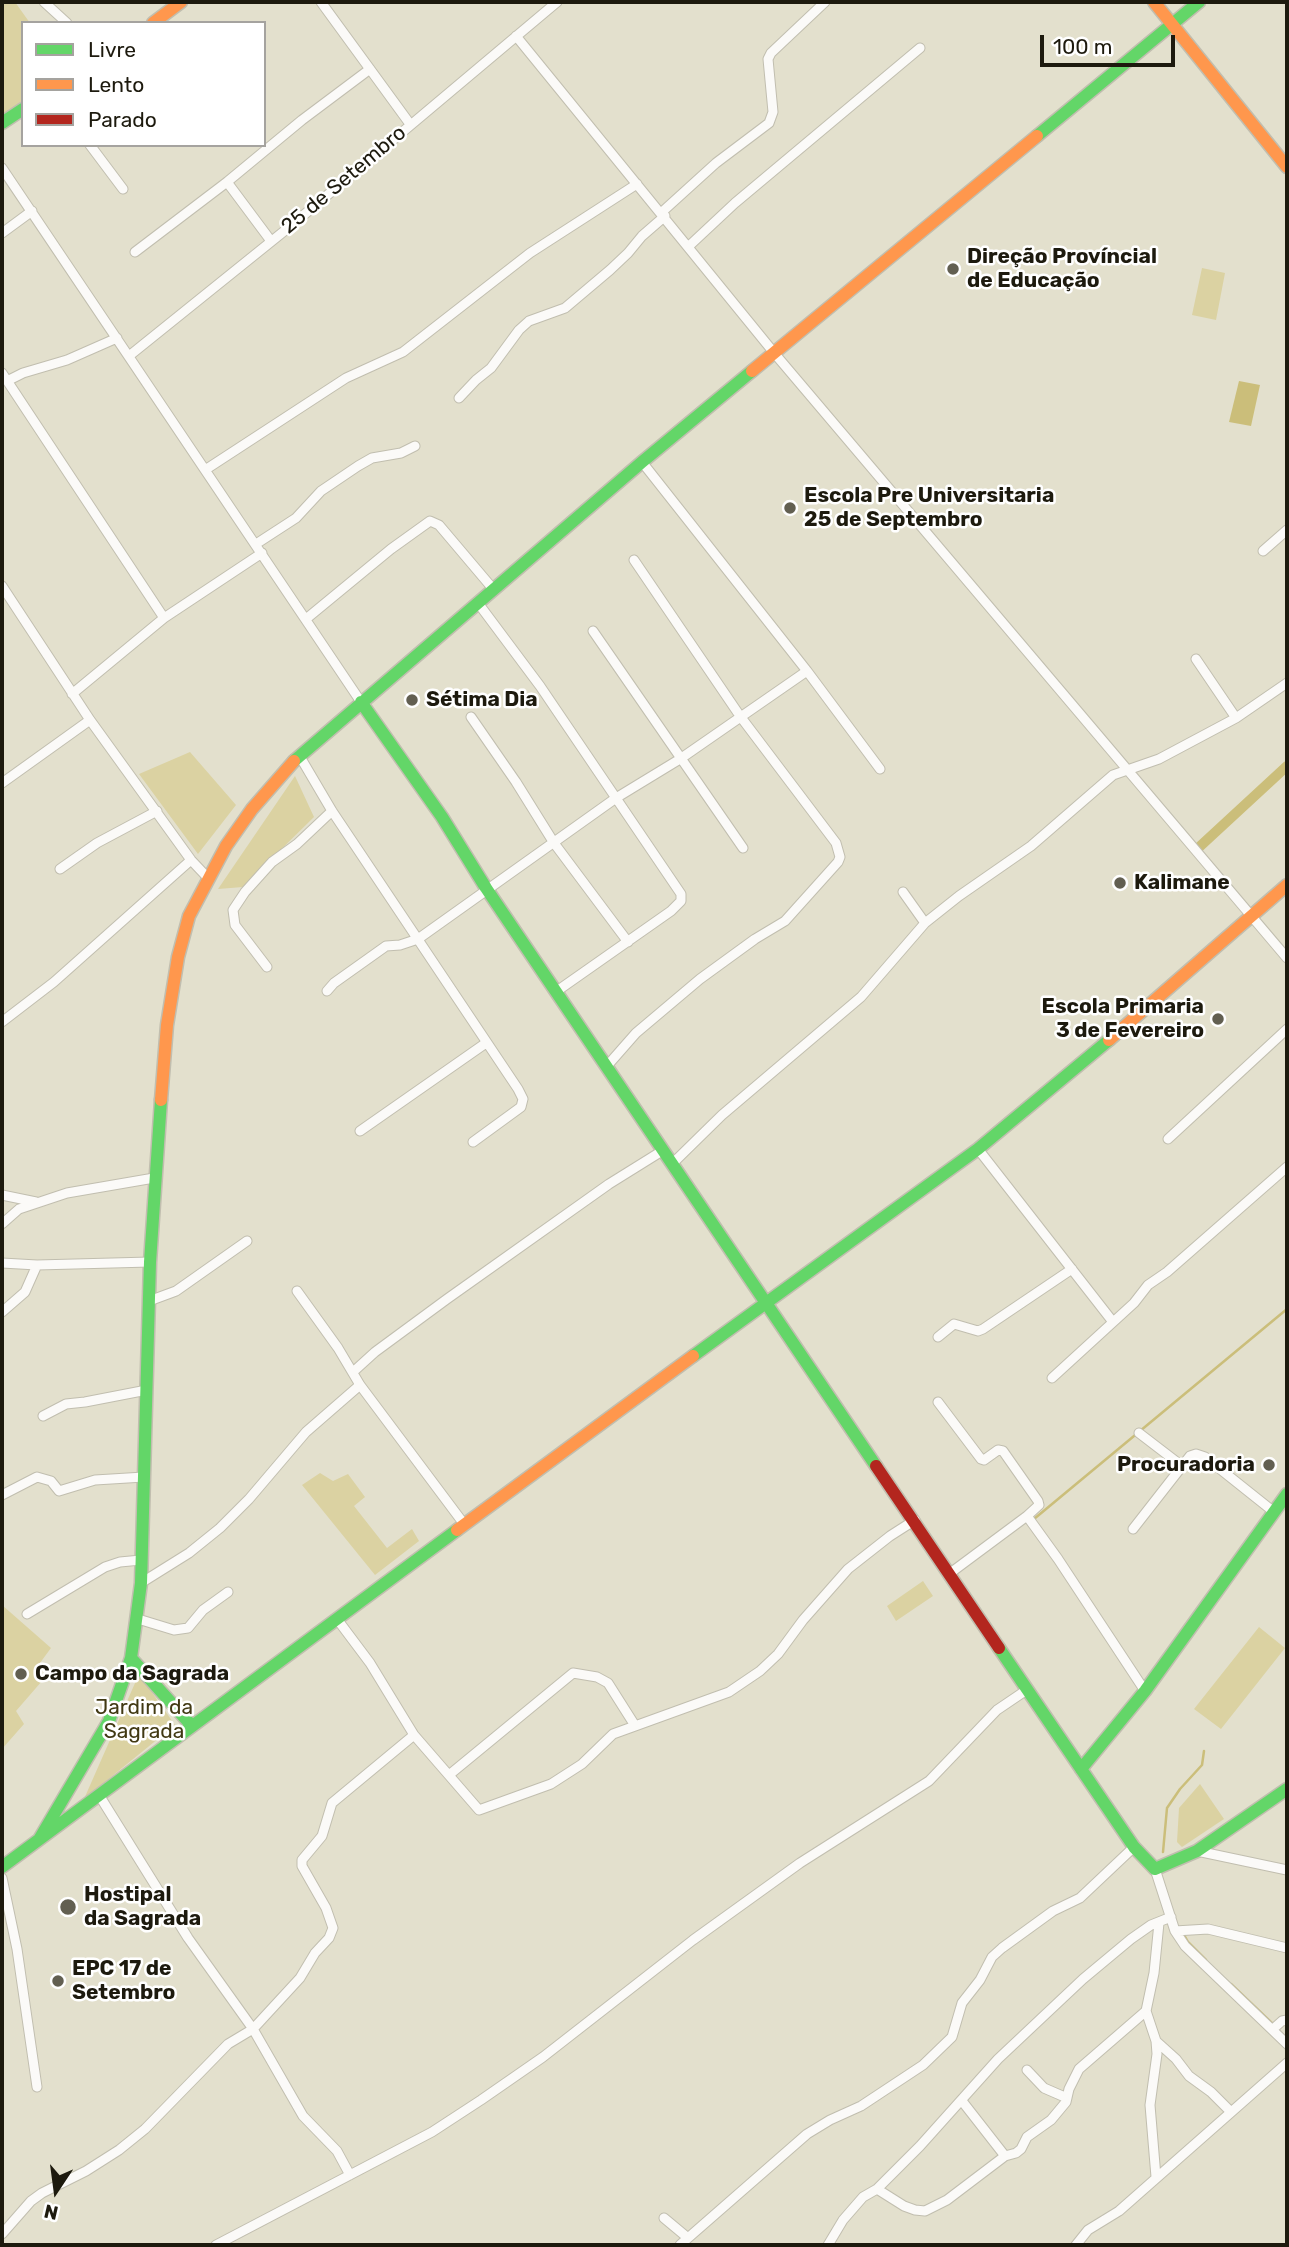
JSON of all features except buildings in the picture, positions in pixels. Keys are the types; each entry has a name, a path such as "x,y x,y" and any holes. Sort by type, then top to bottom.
{"main road":[{"path":"156,21 181,2"},
{"path":"1154,2 1287,167"},
{"path":"40,1838 79,1777 109,1721 131,1658 141,1583 150,1262 166,1037 178,957 190,916 226,846 252,809 299,755 642,462 1199,2"},
{"path":"2,123 21,110"},
{"path":"361,702 442,817 486,888 662,1150 1134,1847 1155,1869 1197,1851 1286,1791"},
{"path":"2,1867 464,1524 978,1149 1126,1026 1287,885"},
{"path":"1081,1769 1145,1691 1287,1494"},
{"path":"131,1658 192,1726"}],"street":[{"path":"321,2 410,124"},
{"name":"25 de Setembro","path":"129,356 556,2"},
{"path":"459,398 491,368 519,330 529,321 565,308 610,270 716,163 769,122 773,112 768,59 771,53 825,2"},
{"path":"50,4 65,21"},
{"path":"516,36 664,214 775,354 1287,958"},
{"path":"689,246 735,203 919,48"},
{"path":"135,252 370,69"},
{"path":"92,147 123,189"},
{"path":"2,168 361,702"},
{"path":"227,182 271,241"},
{"path":"205,470 346,378 403,352 530,253 637,184"},
{"path":"2,233 32,211"},
{"path":"117,338 67,360 5,377 164,618"},
{"path":"256,544 296,518 321,491 358,466 372,458 401,453 415,446"},
{"path":"642,462 807,671 880,769"},
{"path":"306,620 429,521 439,525 494,590"},
{"path":"1263,551 1287,530"},
{"path":"72,694 164,618 262,552"},
{"path":"607,1066 636,1032 700,979 785,921 838,862 840,856 835,843 740,716 634,560"},
{"path":"2,586 90,720 191,860 208,878"},
{"path":"478,603 540,686 681,894 678,905 557,992"},
{"path":"593,631 743,848"},
{"path":"1196,659 1236,718"},
{"path":"327,991 334,983 386,946 418,939 615,798 680,759 807,671"},
{"path":"672,1164 722,1115 861,997 925,923 1031,846 1113,775 1159,759 1236,718 1287,683"},
{"path":"471,717 554,843 628,942"},
{"path":"2,783 90,720"},
{"path":"299,755 332,811 518,1089 523,1103 517,1110 472,1142"},
{"path":"60,869 97,843 157,811"},
{"path":"267,967 235,925 233,910 272,862 297,844 332,811"},
{"path":"2,1022 54,982 191,860"},
{"path":"902,892 925,923"},
{"path":"1168,1139 1287,1029"},
{"path":"359,1131 486,1043"},
{"path":"978,1149 1113,1322"},
{"path":"353,1373 375,1352 447,1299 609,1184 662,1150"},
{"path":"1052,1378 1134,1303 1147,1285 1167,1272 1287,1167"},
{"path":"2,1224 19,1209 66,1193 154,1178"},
{"path":"2,1195 38,1202"},
{"path":"149,1301 176,1291 247,1241"},
{"path":"2,1263 37,1265 150,1262"},
{"path":"2,1312 24,1292 37,1265"},
{"path":"938,1337 954,1324 978,1331 983,1329 1072,1269"},
{"path":"297,1291 360,1385 464,1524"},
{"path":"141,1583 189,1553 220,1528 249,1499 306,1432 360,1385"},
{"path":"43,1416 66,1404 147,1390"},
{"path":"938,1402 981,1459 984,1460 998,1450 1003,1451 1040,1503 1027,1516 949,1574"},
{"path":"1139,1433 1182,1466"},
{"path":"1133,1529 1190,1456 1196,1454 1205,1457 1274,1512"},
{"path":"2,1495 37,1477 51,1481 59,1490 95,1480 144,1477"},
{"path":"1027,1516 1145,1691"},
{"path":"337,1619 370,1663 414,1735 477,1808 482,1810 559,1779 582,1764 613,1734 634,1724 729,1692 760,1671 778,1654 803,1620 848,1569 915,1520"},
{"path":"27,1614 105,1567 141,1560"},
{"path":"138,1619 174,1630 188,1628 204,1610 228,1592"},
{"path":"449,1775 573,1673 597,1677 608,1683 634,1724"},
{"path":"216,2245 432,2132 481,2100 543,2057 693,1940 800,1863 929,1781 998,1710 1028,1689"},
{"path":"2,2234 31,2201 86,2171 145,2129 228,2044 253,2029 300,1978 314,1953 331,1935 333,1928 326,1908 301,1863 322,1836 332,1803 414,1735"},
{"path":"99,1795 188,1938 253,2029 303,2116 337,2151 350,2175"},
{"path":"680,2245 807,2134 861,2106 923,2065 952,2037 962,2003 992,1957 1053,1911 1080,1898 1134,1847"},
{"path":"1197,1851 1287,1870"},
{"path":"1155,1869 1171,1917 1185,1946 1215,1976 1279,2024 1287,2044"},
{"path":"2,1878 10,1910 37,2087"},
{"path":"828,2245 843,2220 863,2197 877,2189 962,2101 998,2059 1083,1979 1131,1939 1171,1917"},
{"path":"1156,2177 1150,2105 1156,2042 1146,2011 1154,1973 1159,1923"},
{"path":"1178,1931 1208,1929 1287,1948"},
{"path":"877,2189 904,2206 925,2211 947,2200 1006,2157 1016,2154 1027,2137 1051,2120 1065,2105 1079,2069 1146,2011"},
{"path":"1156,2042 1176,2059 1189,2076 1220,2099 1231,2112"},
{"path":"1076,2245 1088,2230 1119,2211 1287,2063"},
{"path":"1027,2070 1044,2088 1067,2098"},
{"path":"962,2101 1006,2157"},
{"path":"664,2218 688,2238"}],"green space":[{"path":"2,2 15,2 29,21 21,21 21,104 2,118"},
{"path":"1202,268 1225,273 1216,320 1192,315"},
{"path":"190,752 236,805 198,854 139,774"},
{"path":"295,776 314,817 243,887 218,889"},
{"path":"320,1473 333,1481 348,1474 365,1497 354,1506 387,1548 412,1529 419,1541 375,1575 302,1485"},
{"path":"923,1581 933,1596 896,1621 887,1606"},
{"name":"Campo da Sagrada","path":"2,1605 51,1648 37,1667 42,1681 16,1711 24,1724 2,1749"},
{"path":"1259,1627 1285,1648 1221,1729 1194,1709"},
{"name":"Jardim da Sagrada","path":"139,1674 175,1725 84,1799"},
{"path":"1200,1784 1224,1819 1182,1847 1177,1842 1179,1808"}],"shaded area":[{"path":"1239,381 1260,385 1251,426 1229,422"}],"waterway":[{"path":"1196,850 1287,766"},
{"path":"1034,1519 1287,1309"},
{"path":"1163,1852 1167,1808 1202,1765 1204,1751"},
{"path":"1183,1933 1206,1960"},
{"path":"1231,1984 1274,2025"}],"traffic: fast":[{"path":"1037,136 1199,2"},
{"path":"2,123 21,110"},
{"path":"294,761 752,371"},
{"path":"361,702 442,817 486,888 876,1466"},
{"path":"693,1356 978,1149 1109,1040"},
{"path":"40,1838 109,1721 131,1658 141,1583 150,1262 161,1100"},
{"path":"1081,1769 1145,1691 1287,1494"},
{"path":"2,1867 457,1530"},
{"path":"999,1648 1134,1847 1155,1869 1197,1851 1287,1789"},
{"path":"131,1658 192,1726"}],"traffic: slow":[{"path":"156,21 181,2"},
{"path":"1154,2 1287,167"},
{"path":"752,371 1037,136"},
{"path":"161,1100 167,1025 178,957 189,916 226,846 252,809 294,761"},
{"path":"1109,1040 1287,885"},
{"path":"457,1530 693,1356"}],"traffic: jam":[{"path":"876,1466 999,1648"}],"place":[{"name":"Direção Províncial de Educação","path":"953,269"},
{"name":"Escola Pre Universitaria 25 de Septembro","path":"790,508"},
{"name":"Sétima Dia","path":"412,700"},
{"name":"Kalimane","path":"1120,883"},
{"name":"Escola Primaria 3 de Fevereiro","path":"1218,1019"},
{"name":"Procuradoria","path":"1269,1465"},
{"name":"Campo da Sagrada","path":"21,1674"},
{"name":"Hostipal da Sagrada","path":"68,1907"},
{"name":"EPC 17 de Setembro","path":"58,1981"}]}
